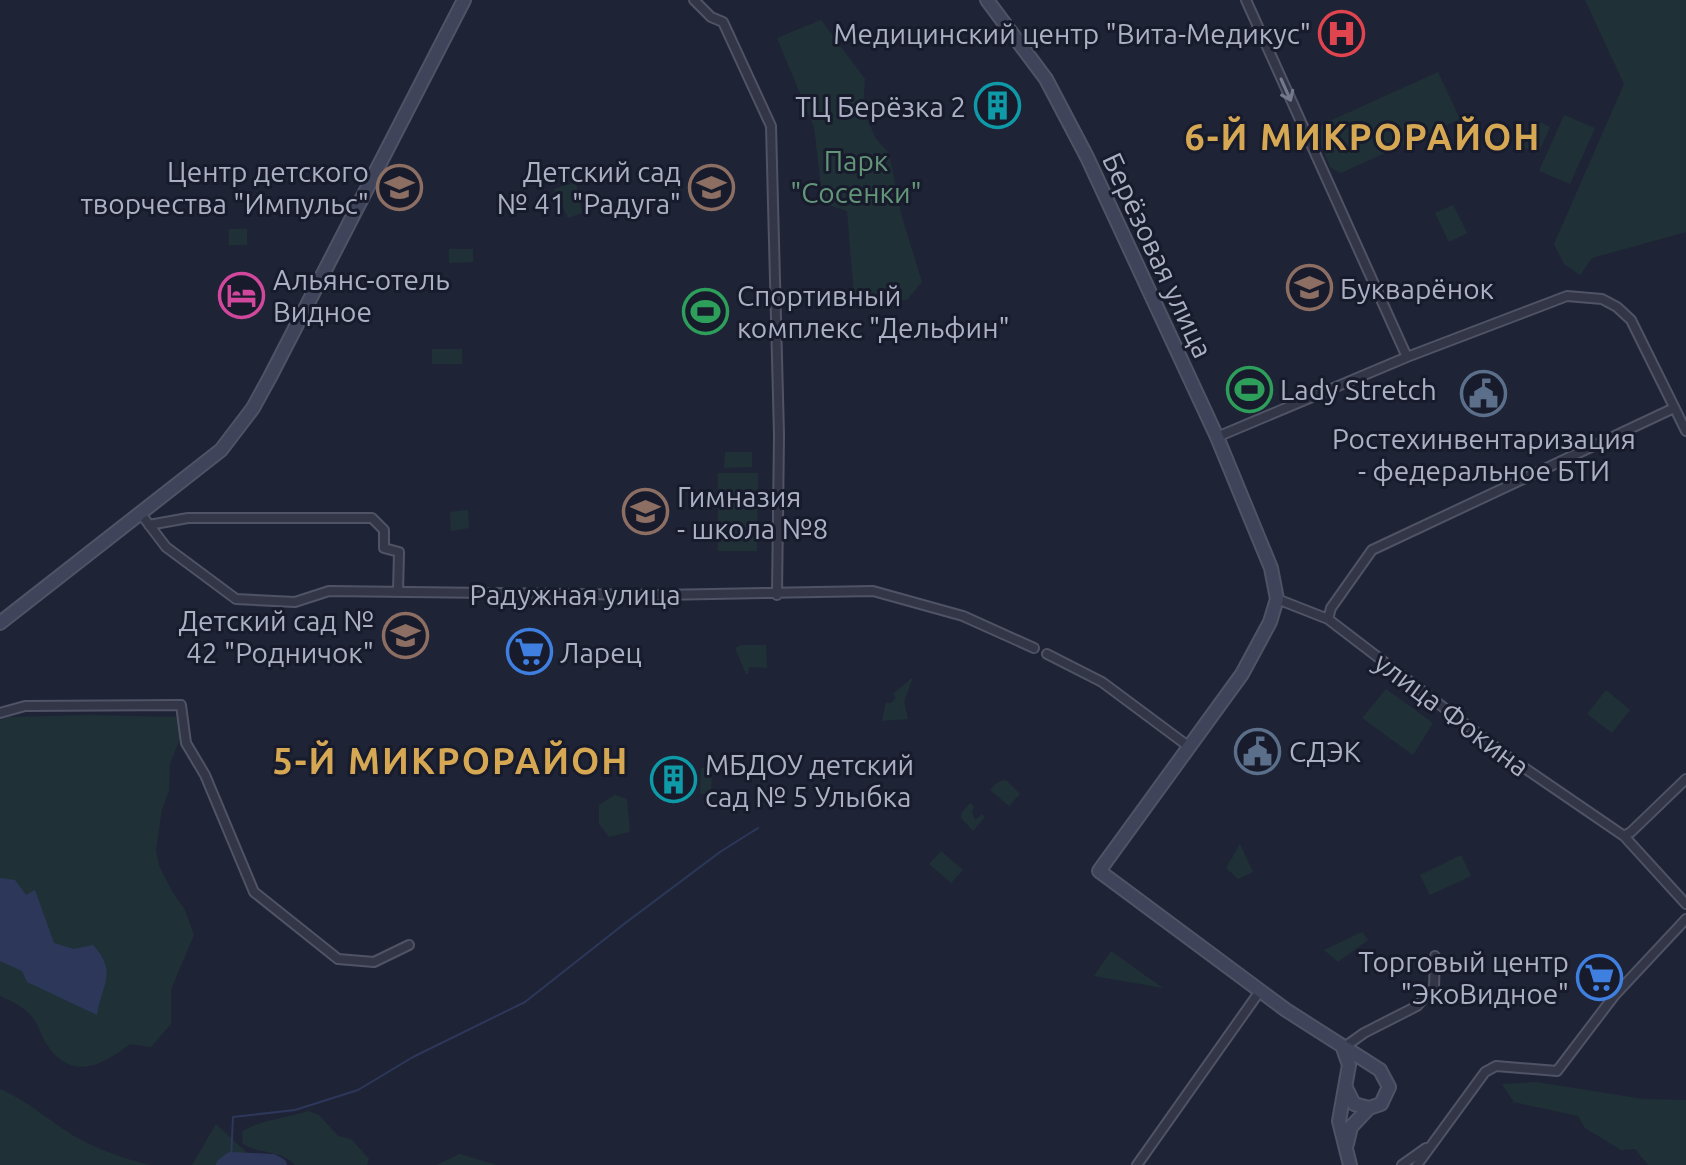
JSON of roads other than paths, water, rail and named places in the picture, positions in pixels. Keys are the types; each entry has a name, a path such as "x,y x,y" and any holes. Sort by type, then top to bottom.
{"street":[{"path":"0,623 145,520 221,450 253,408 464,0"},
{"path":"694,0 711,17 723,22 771,126 779,425 777,595"},
{"name":"Берёзовая улица","path":"987,0 1052,88 1087,157 1217,437 1271,568 1277,599"},
{"path":"1246,0 1407,357"},
{"path":"1217,437 1407,357 1567,296 1602,299 1631,320 1686,431"},
{"path":"1328,619 1331,608 1372,550 1674,408"},
{"path":"145,520 372,518 384,530 384,548 399,552 398,592"},
{"name":"Радужная улица","path":"145,520 166,547 236,599 295,602 329,591 777,595 873,591 963,616 1034,648"},
{"path":"1277,599 1254,655 1099,871 1260,991 1384,1075 1389,1087 1381,1104 1369,1108 1351,1127 1347,1137 1348,1158"},
{"name":"улица Фокина","path":"1277,599 1328,619 1518,764 1624,836 1686,904"},
{"path":"1047,654 1102,682 1188,746"},
{"path":"0,713 25,706 181,705 186,743 205,775 254,892 338,959 374,962 409,945"},
{"path":"1624,836 1686,779"},
{"path":"1417,1165 1485,1072 1496,1066 1557,1071 1614,996 1686,919"},
{"path":"1343,1048 1364,1033 1417,1006 1434,987 1435,956"},
{"path":"1137,1165 1260,991"},
{"path":"1343,1048 1349,1065 1339,1121 1348,1158"},
{"path":"1369,1108 1354,1104 1347,1085 1355,1070 1374,1067"},
{"path":"1402,1165 1430,1145"}],"water":[{"path":"0,878 15,880 26,895 35,890 54,943 74,949 93,945 101,954 107,971 97,1015 27,982 22,971 0,961"}],"waterway":[{"path":"231,1159 233,1117 295,1110 358,1090 413,1057 525,1002 720,852 758,828"},
{"path":"223,1165 231,1159 273,1161 280,1165"}],"place":[{"name":"Медицинский центр \"Вита-Медикус\"","path":"1342,33"},
{"name":"ТЦ Берёзка 2","path":"997,106"},
{"name":"Центр детского творчества \"Импульс\"","path":"400,187"},
{"name":"Детский сад № 41 \"Радуга\"","path":"712,187"},
{"name":"Букварёнок","path":"1309,288"},
{"name":"Альянс-отель Видное","path":"242,295"},
{"name":"Спортивный комплекс \"Дельфин\"","path":"706,311"},
{"name":"Lady Stretch","path":"1249,389"},
{"name":"Ростехинвентаризация - федеральное БТИ","path":"1484,393"},
{"name":"Гимназия - школа №8","path":"646,512"},
{"name":"Детский сад № 42 \"Родничок\"","path":"405,636"},
{"name":"Ларец","path":"529,652"},
{"name":"СДЭК","path":"1258,751"},
{"name":"МБДОУ детский сад № 5 Улыбка","path":"674,780"},
{"name":"Торговый центр \"ЭкоВидное\"","path":"1600,977"}],"district":[{"name":"6-Й МИКРОРАЙОН","path":"1363,136"},
{"name":"5-Й МИКРОРАЙОН","path":"451,760"}],"park label":[{"name":"Парк \"Сосенки\"","path":"856,176"}]}
